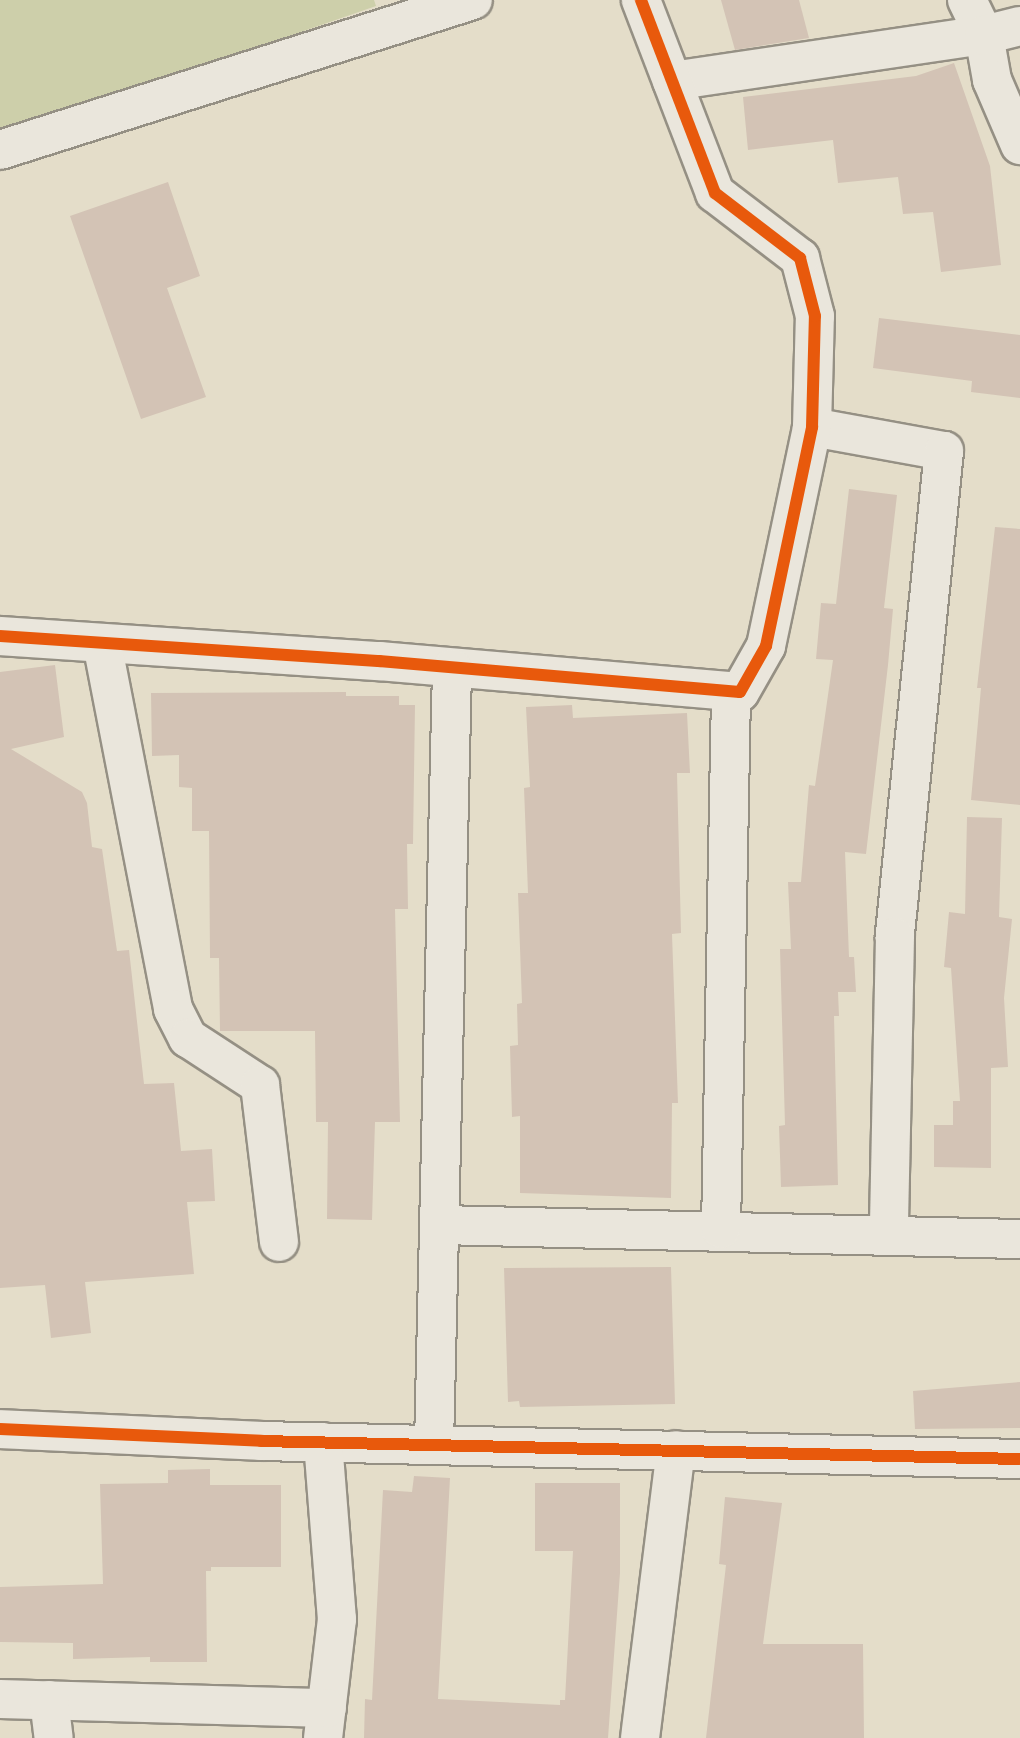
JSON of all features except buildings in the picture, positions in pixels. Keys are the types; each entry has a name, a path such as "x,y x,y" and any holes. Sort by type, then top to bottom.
{"street":[{"path":"0,150 473,0"},
{"path":"0,636 740,692 766,646 812,427 815,316 800,258 715,193 641,0"},
{"path":"967,0 1002,31"},
{"path":"672,81 1002,31"},
{"path":"1002,31 992,80 1020,145"},
{"path":"812,427 944,451 895,937 889,1235"},
{"path":"102,643 173,1009 188,1038 260,1085 279,1242"},
{"path":"434,1445 452,668"},
{"path":"721,1229 731,692"},
{"path":"441,1225 721,1229 1020,1239"},
{"path":"0,1429 261,1441 1020,1459"},
{"path":"0,1699 49,1700 325,1723 337,1619 316,1442"},
{"path":"640,1738 676,1450"},
{"path":"49,1700 54,1738"}],"green space":[{"path":"0,0 374,0 376,6 0,136"}],"cycle path":[{"path":"0,636 379,661 740,692 766,646 812,427 815,316 800,258 715,193 641,0"},
{"path":"0,1429 261,1441 1020,1459"}]}
